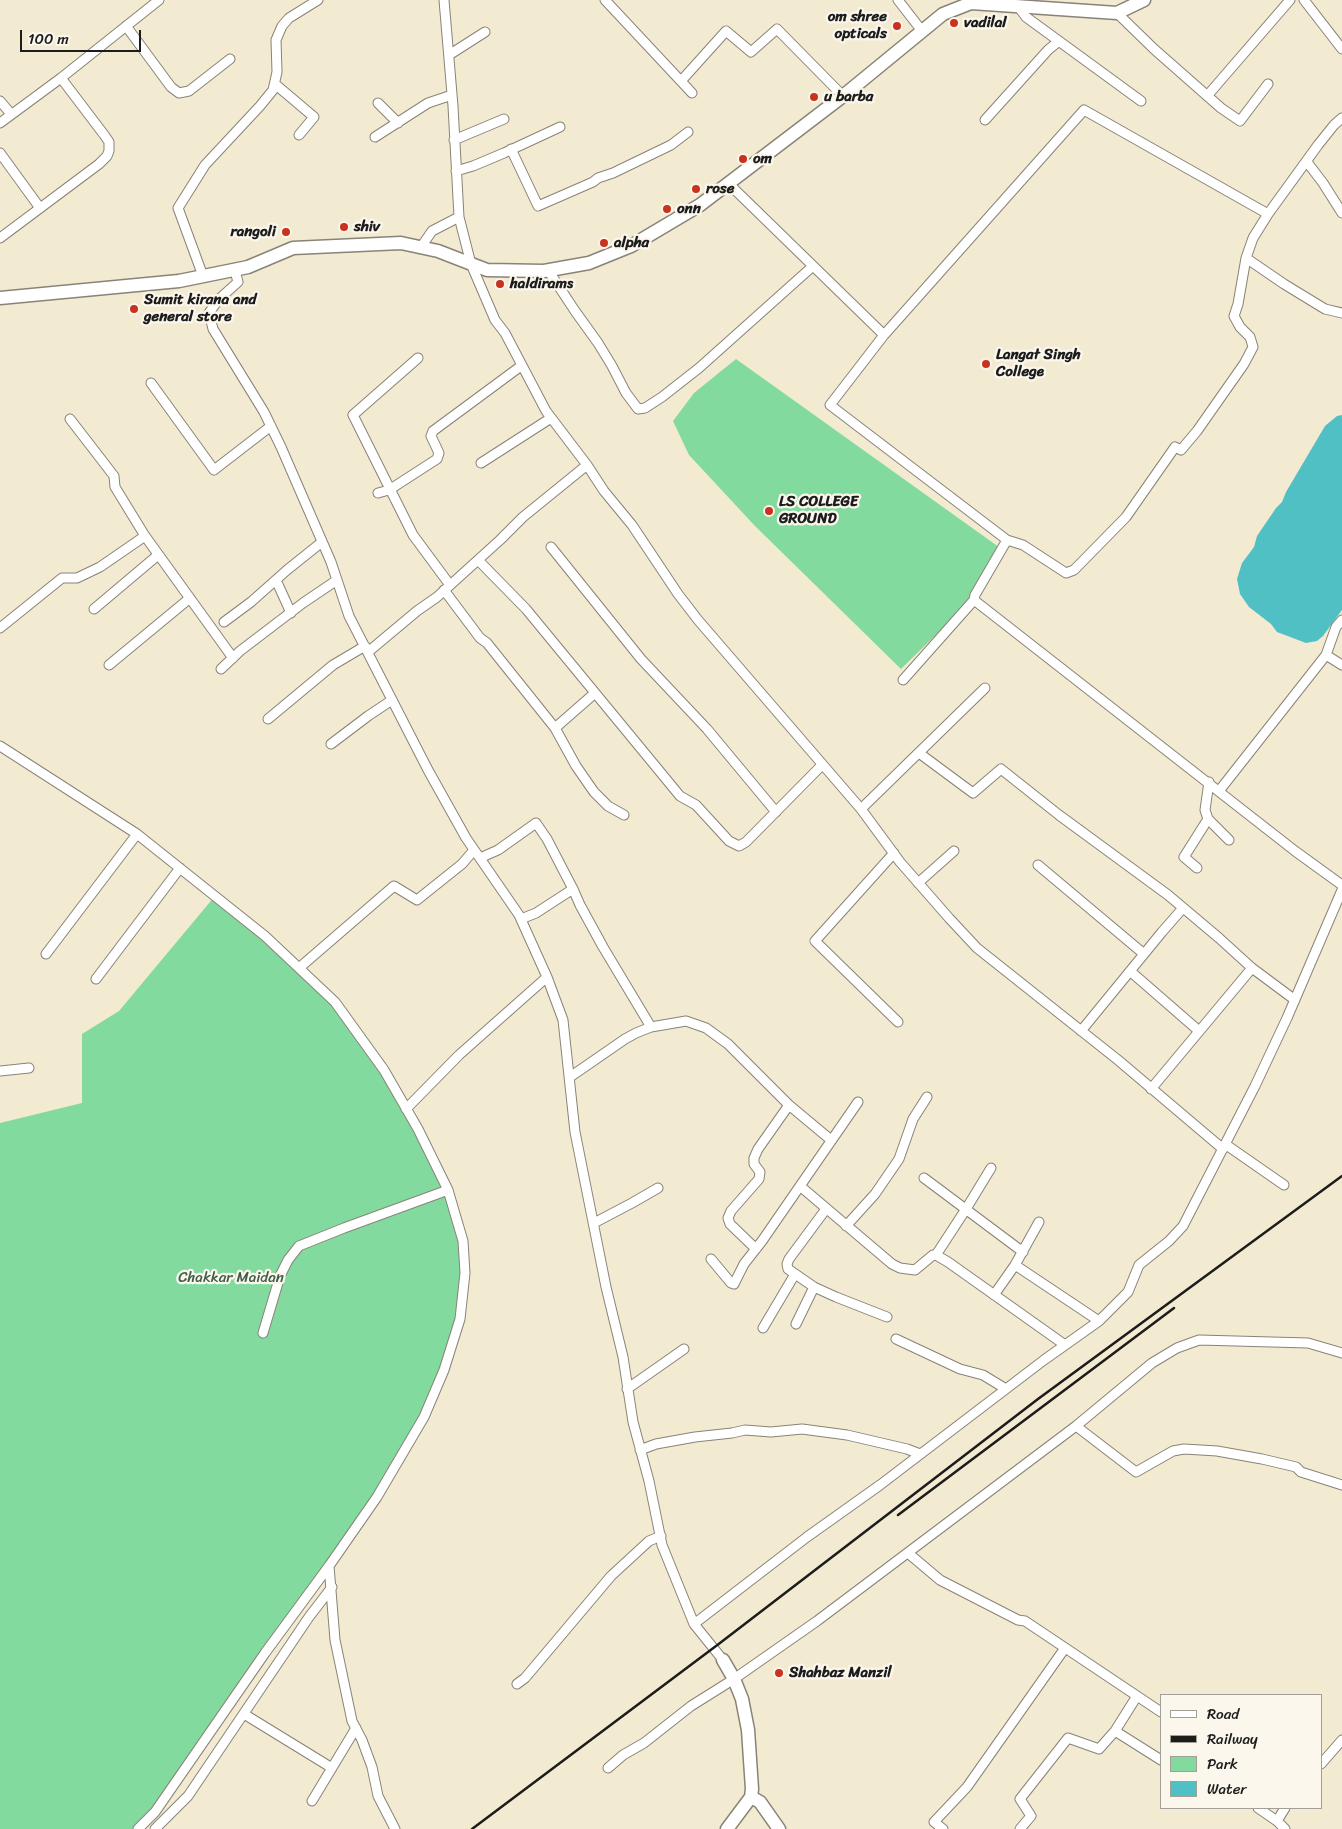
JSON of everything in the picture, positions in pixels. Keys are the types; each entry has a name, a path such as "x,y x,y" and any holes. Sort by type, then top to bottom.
{"main road":[{"path":"0,298 179,282 235,271 293,248 401,243 438,251 487,270 548,270 589,263 631,246 700,206 843,96 943,14 971,3 1118,13 1144,0"},
{"path":"723,1660 734,1679 742,1699 748,1730 751,1797 728,1829"},
{"path":"751,1797 760,1802 779,1829"}],"street":[{"path":"0,123 61,78 160,0"},
{"path":"202,276 178,208 205,165 273,90 277,72 276,45 278,35 289,18 318,0"},
{"path":"444,0 459,217 471,264 488,305 551,418 604,491 632,525 678,594 698,620 861,809 918,883 977,948 1224,1147 1284,1185"},
{"path":"606,0 692,92"},
{"path":"898,0 922,31"},
{"path":"1208,96 1290,0"},
{"path":"1304,0 1342,49"},
{"path":"1017,5 1026,17 1141,101"},
{"path":"1118,13 1154,49 1240,121 1268,84"},
{"path":"126,26 171,87 178,93 189,91 230,59"},
{"path":"681,81 726,32 751,52 777,30 843,96"},
{"path":"449,55 485,32"},
{"path":"985,120 1048,50 1059,41"},
{"path":"0,238 104,160 109,152 109,142 61,78"},
{"path":"275,84 313,115 313,119 299,134"},
{"path":"376,137 428,103 452,95"},
{"path":"0,101 11,114"},
{"path":"378,103 398,123"},
{"path":"1268,214 1084,110 884,334 830,405 1007,540 1023,544 1066,573 1074,570 1126,517 1175,447 1181,450 1197,431 1244,364 1253,347 1250,337 1240,327 1234,316 1246,258 1253,238 1268,214 1334,125 1342,118"},
{"path":"454,140 504,119"},
{"path":"456,171 473,166 560,127"},
{"path":"511,149 538,206 671,146 688,132"},
{"path":"0,153 40,208"},
{"path":"1307,162 1342,213"},
{"path":"729,184 884,334"},
{"path":"421,247 432,231 459,217"},
{"path":"1246,258 1325,309 1338,314 1342,313"},
{"path":"548,270 598,343 626,393 638,409 645,408 656,401 699,368 813,266"},
{"path":"235,271 238,282 218,300 209,313 213,329 271,426 322,542 349,616 428,770 477,854 521,919 547,977 563,1020 575,1132 606,1287 623,1357 632,1422 649,1481 662,1545 694,1624 723,1660"},
{"path":"418,358 353,416 389,490 418,543 480,638 487,643 555,728 576,766 594,792 608,806 624,815"},
{"path":"378,494 389,490 437,459 439,453 431,436 433,431 521,366"},
{"path":"151,383 214,470 271,426"},
{"path":"482,463 551,418"},
{"path":"70,419 114,476 116,487 145,536 233,658"},
{"path":"268,719 333,665 366,649 447,587 523,517 586,465"},
{"path":"0,628 62,578 78,578 100,567 145,536"},
{"path":"903,680 974,600 975,595 1007,540"},
{"path":"224,622 251,602 322,542"},
{"path":"552,547 641,659 707,729 776,812"},
{"path":"94,609 158,554"},
{"path":"478,560 526,609 680,796 696,805 729,841 739,846 746,842 822,765"},
{"path":"276,580 290,613"},
{"path":"221,669 290,613 337,580"},
{"path":"109,665 190,598"},
{"path":"974,600 1342,885"},
{"path":"1219,791 1326,655 1336,627 1342,620"},
{"path":"1326,655 1342,666"},
{"path":"861,809 985,688"},
{"path":"555,728 595,693"},
{"path":"331,744 392,700"},
{"path":"0,746 138,834 265,936 335,1002 384,1070 406,1109 448,1190 463,1241 465,1273 460,1319 444,1370 424,1417 377,1497 265,1653 155,1812 138,1829"},
{"path":"919,753 974,793 1001,769 1183,908 1252,968 1294,1000"},
{"path":"1208,782 1205,810 1208,820 1229,840"},
{"path":"1197,868 1184,857 1208,820"},
{"path":"299,968 394,886 417,900 477,854 498,850 536,823 547,839 603,947 651,1026"},
{"path":"46,954 138,834"},
{"path":"918,883 954,851"},
{"path":"894,853 815,941 898,1022"},
{"path":"1038,865 1144,954"},
{"path":"96,979 180,868"},
{"path":"521,919 536,913 573,889"},
{"path":"694,1624 807,1537 1099,1321 1128,1292 1139,1265 1169,1241 1183,1226 1255,1086 1342,890"},
{"path":"1081,1031 1183,908"},
{"path":"1151,1089 1252,968"},
{"path":"1130,972 1198,1031"},
{"path":"406,1109 459,1055 547,977"},
{"path":"570,1078 625,1039 651,1026 686,1021 706,1028 737,1052 788,1105 831,1140"},
{"path":"0,1071 29,1068"},
{"path":"846,1226 875,1194 899,1159 913,1119 927,1097"},
{"path":"711,1259 731,1283 734,1284 744,1264 858,1102"},
{"path":"756,1249 730,1224 728,1218 731,1211 759,1179 760,1172 754,1164 754,1158 788,1105"},
{"path":"800,1186 892,1264 900,1268 915,1270 932,1255 936,1255 991,1168"},
{"path":"924,1178 1023,1252"},
{"path":"594,1223 632,1204 658,1188"},
{"path":"263,1334 280,1276 288,1260 299,1246 448,1190"},
{"path":"826,1209 789,1259 788,1269 814,1287 887,1317"},
{"path":"994,1295 1015,1265 1039,1222"},
{"path":"936,1255 1065,1345"},
{"path":"1015,1265 1099,1321"},
{"path":"763,1328 795,1274"},
{"path":"796,1324 814,1287"},
{"path":"896,1339 960,1369 983,1375 1006,1389"},
{"path":"608,1768 623,1755 644,1743 691,1706 818,1621 1076,1426 1152,1363 1177,1348 1199,1340 1308,1343 1342,1353"},
{"path":"628,1389 684,1349"},
{"path":"1076,1426 1136,1472 1173,1451 1184,1449 1216,1451 1296,1467 1302,1472 1342,1485"},
{"path":"640,1450 656,1444 745,1430 771,1432 802,1428 847,1435 907,1449 920,1454"},
{"path":"517,1684 525,1678 611,1576 642,1546 661,1536"},
{"path":"908,1553 940,1580 1018,1620 1025,1621 1160,1711"},
{"path":"329,1566 335,1640 352,1721 362,1740 372,1767 378,1796 396,1829"},
{"path":"154,1829 188,1796 309,1617 332,1587"},
{"path":"943,1829 934,1822 967,1787 1065,1648"},
{"path":"1020,1829 1031,1816 1020,1799 1068,1738 1099,1749 1115,1730 1137,1696"},
{"path":"244,1714 332,1768"},
{"path":"312,1801 356,1728"},
{"path":"1115,1730 1160,1759"},
{"path":"1322,1763 1342,1740"},
{"path":"1260,1809 1278,1821 1285,1829"},
{"path":"1278,1821 1284,1809"}],"green space":[{"path":"736,359 1003,550 958,613 901,669 755,526 689,455 673,421 694,393"},
{"name":"Chakkar Maidan","path":"215,896 335,1002 384,1070 448,1190 463,1241 460,1319 424,1417 377,1497 138,1829 0,1829 0,1123 82,1103 82,1034 119,1011"}],"water":[{"path":"1342,415 1342,610 1323,636 1317,641 1306,643 1277,632 1271,624 1249,607 1240,594 1237,579 1242,563 1254,547 1257,536 1282,502 1325,426 1337,416"}],"railway":[{"path":"472,1829 720,1643 1038,1399 1342,1176"},
{"path":"898,1515 1174,1308"}],"place":[{"name":"vadilal","path":"954,23"},
{"name":"om shree opticals","path":"897,26"},
{"name":"u barba","path":"814,97"},
{"name":"om","path":"743,159"},
{"name":"rose","path":"696,189"},
{"name":"onn","path":"667,209"},
{"name":"shiv","path":"344,227"},
{"name":"rangoli","path":"286,232"},
{"name":"alpha","path":"604,243"},
{"name":"haldirams","path":"500,284"},
{"name":"Sumit kirana and general store","path":"134,309"},
{"name":"Langat Singh College","path":"986,364"},
{"name":"LS COLLEGE GROUND","path":"769,511"},
{"name":"Shahbaz Manzil","path":"779,1673"}]}
